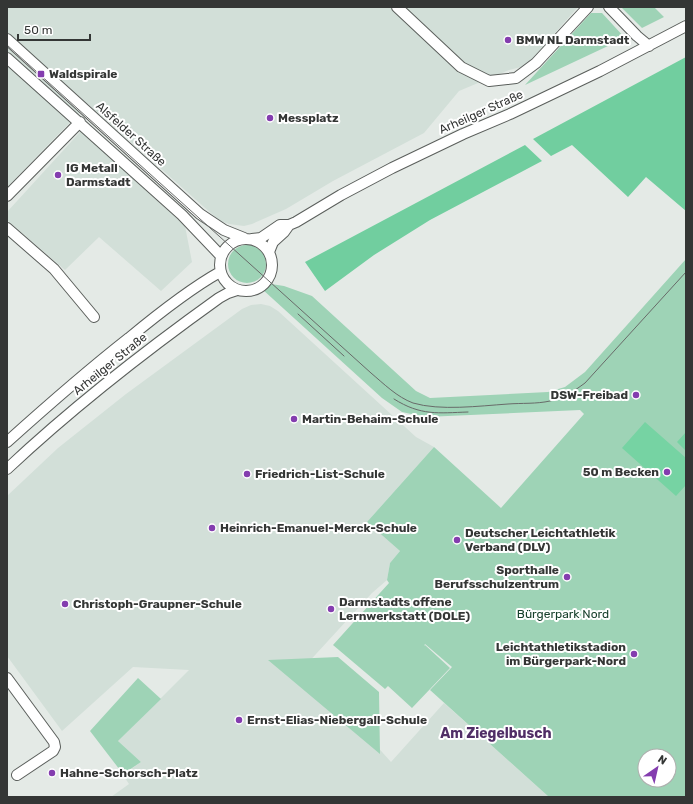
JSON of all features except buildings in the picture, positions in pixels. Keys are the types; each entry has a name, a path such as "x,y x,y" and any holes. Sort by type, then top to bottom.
{"street":[{"path":"397,7 461,67 489,81 516,78 531,67 588,7"},
{"path":"609,7 637,36 649,46"},
{"name":"Arheilger Straße","path":"7,469 38,440 83,402 167,335 228,293 237,290 254,290 264,284 271,273 272,259 269,252 273,242 289,225 392,168 600,71 686,26"},
{"name":"Alsfelder Straße","path":"7,39 200,214 224,230 248,239"},
{"path":"7,58 182,215 220,256 220,272 229,286 237,290"},
{"path":"7,196 80,122"},
{"name":"Arheilger Straße","path":"220,256 225,248 234,241 261,238 280,225 289,225"},
{"path":"7,228 54,269 94,317"},
{"path":"248,239 265,246 269,252"},
{"name":"Arheilger Straße","path":"7,442 98,363 151,320 206,280 220,272"},
{"path":"7,678 54,742 55,747 53,750 17,775"}],"shaded area":[{"name":"Messplatz","path":"7,7 578,7 531,60 521,67 509,70 459,91 424,133 333,181 286,209 244,226 220,221 88,104 7,187"},
{"path":"686,57 686,211 646,177 628,197 572,145 551,156 533,139"},
{"path":"81,131 185,226 192,262 161,291 99,237 65,270 7,220 7,212"},
{"path":"525,145 542,161 430,220 374,255 325,291 305,262"},
{"path":"261,304 270,306 278,311 416,437 434,447 367,522 400,551 390,563 387,580 372,593 305,666 391,762 444,703 549,797 111,797 129,784 123,775 141,762 118,741 189,670 133,667 62,731 7,656 7,496 58,448 126,394 242,309 251,305"},
{"name":"50 m Becken","path":"645,422 686,458 686,485 676,496 622,448"},
{"path":"686,432 686,451 677,442"}],"green space":[{"path":"621,7 654,7 664,17 642,28"},
{"path":"591,13 602,13 625,38 525,85"},
{"path":"243,245 251,245 261,250 265,257 265,271 261,278 251,283 243,283 233,278 231,275 228,268 228,260 233,250 236,248"},
{"name":"Bürgerpark Nord","path":"686,259 686,797 549,797 430,690 452,667 425,644 424,646 425,645 450,668 412,708 388,686 385,689 333,645 389,583 387,580 390,563 400,551 367,522 434,447 501,508 584,414 580,410 425,417 402,412 382,398 262,289 271,284 284,286 312,296 416,391 430,398 548,392 565,387 585,372"},
{"path":"338,657 379,692 380,754 268,660"},
{"path":"138,678 161,699 118,741 141,762 123,774 90,731"}],"tram line":[{"path":"7,45 371,373 396,394 413,403 435,407 460,407 540,403 555,400 564,396 585,383 686,272"},
{"path":"298,314 344,356"},
{"path":"394,399 421,411 439,413 468,412"}],"place":[{"name":"BMW NL Darmstadt","path":"508,40"},
{"name":"Waldspirale","path":"41,74"},
{"name":"Messplatz","path":"270,118"},
{"name":"IG Metall Darmstadt","path":"58,175"},
{"name":"DSW-Freibad","path":"636,395"},
{"name":"Martin-Behaim-Schule","path":"294,419"},
{"name":"50 m Becken","path":"667,472"},
{"name":"Friedrich-List-Schule","path":"247,474"},
{"name":"Heinrich-Emanuel-Merck-Schule","path":"212,528"},
{"name":"Deutscher Leichtathletik Verband (DLV)","path":"457,540"},
{"name":"Sporthalle Berufsschulzentrum","path":"567,577"},
{"name":"Christoph-Graupner-Schule","path":"65,604"},
{"name":"Darmstadts offene Lernwerkstatt (DOLE)","path":"331,609"},
{"name":"Leichtathletikstadion im Bürgerpark-Nord","path":"634,654"},
{"name":"Ernst-Elias-Niebergall-Schule","path":"239,720"},
{"name":"Hahne-Schorsch-Platz","path":"52,773"}],"district":[{"name":"Am Ziegelbusch","path":"496,733"}]}
